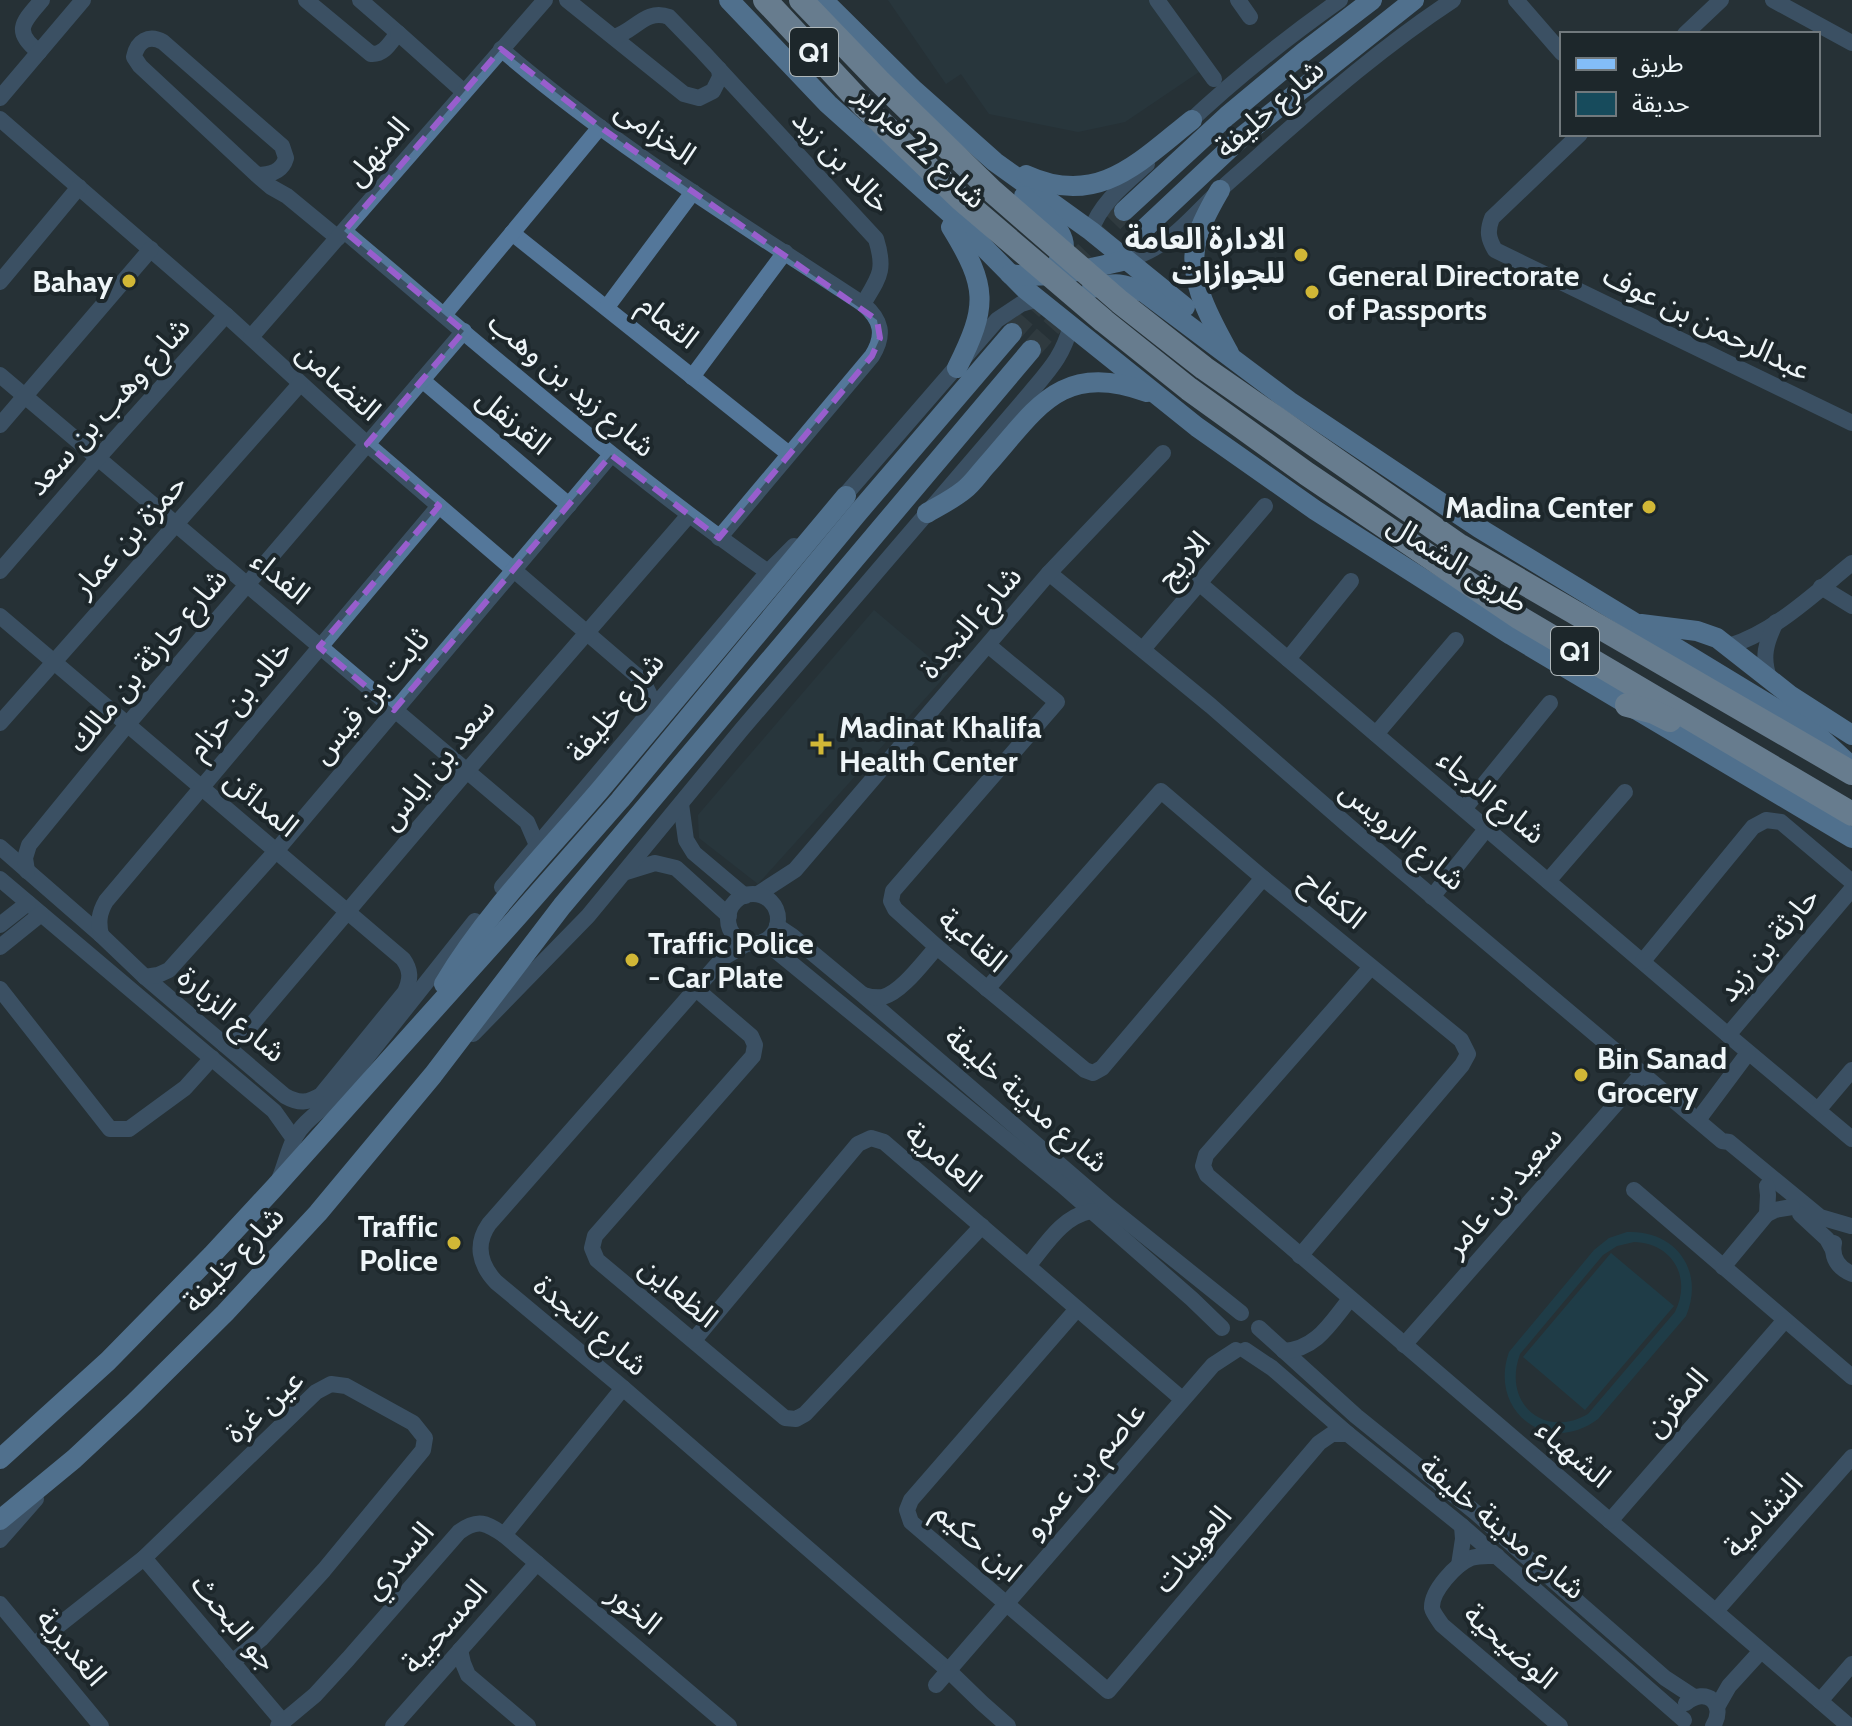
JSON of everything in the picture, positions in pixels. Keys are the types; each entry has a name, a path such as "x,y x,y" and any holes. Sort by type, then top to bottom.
{"highway":[{"name":"شارع 22 فبراير","path":"765,0 863,105 961,199 1189,389 1307,474"},
{"name":"شارع 22 فبراير","path":"801,0 992,191 1120,302 1204,368 1325,451"},
{"name":"طريق الشمال","path":"1325,451 1460,546 1852,770"},
{"name":"طريق الشمال","path":"1307,474 1520,618 1842,809"},
{"path":"1627,705 1669,719 1802,793 1842,809"}],"main road":[{"name":"شارع 22 فبراير","path":"729,0 828,104 952,215 1037,299"},
{"name":"شارع 22 فبراير","path":"823,0 894,71 995,162 1091,231 1219,334"},
{"name":"شارع خليفة","path":"1124,211 1227,116 1372,0"},
{"name":"شارع خليفة","path":"1143,230 1244,135 1414,0"},
{"path":"975,143 1003,163 1029,176 1046,183 1078,187 1095,185 1125,171 1192,120"},
{"path":"952,215 981,230 1032,267 1045,269 1061,259 1065,247 1062,235 995,162"},
{"path":"1220,190 1197,236 1194,254 1198,288 1234,361"},
{"path":"931,198 970,258 979,287 979,316 957,368"},
{"path":"1069,216 1088,318 1099,347"},
{"path":"1071,325 1091,231"},
{"path":"1010,274 1082,280 1126,260"},
{"name":"طريق الشمال","path":"1852,735 1791,696 1717,638 1697,631 1634,624 1479,528 1289,401 1145,293 1128,285 1082,280 1037,299 1222,445 1315,510 1511,635 1852,838"},
{"path":"1099,347 1109,313 1126,300 1145,293"},
{"name":"شارع خليفة","path":"0,1459 108,1361 275,1187 620,800 856,515 1012,333"},
{"name":"شارع خليفة","path":"0,1520 61,1470 134,1403 225,1313 318,1213 433,1075 562,906 1031,350"},
{"path":"927,513 964,490 1044,401 1063,388 1110,382 1128,385 1159,397"},
{"path":"422,1022 459,960 513,891 846,496"},
{"path":"1634,624 1814,732 1852,770"},
{"path":"1791,696 1821,726 1834,750"}],"street":[{"path":"39,52 26,42 23,30 25,19 42,0"},
{"path":"0,98 83,0"},
{"path":"306,0 371,54 384,50 398,33"},
{"path":"360,0 464,92"},
{"name":"المنهل","path":"251,337 545,0"},
{"path":"567,0 684,94 699,98 713,91 720,77 719,69"},
{"path":"1157,0 1214,79"},
{"path":"1238,0 1250,17"},
{"name":"شارع خليفة","path":"1091,231 1099,213 1113,196 1192,120 1279,45 1340,0"},
{"name":"شارع خليفة","path":"1126,260 1145,255 1160,246 1297,121 1390,44 1453,0"},
{"path":"1516,0 1560,51"},
{"path":"1687,32 1721,0"},
{"path":"1773,0 1852,43"},
{"name":"خالد بن زيد","path":"614,37 628,32 647,16 661,15 674,22 719,69 876,239 882,258 880,271 863,304"},
{"name":"شارع زيد بن وهب","path":"279,169 286,158 282,146 163,42 149,38 140,43 134,57 140,66 271,187 341,235 464,331 611,455 768,572"},
{"name":"الخزامى","path":"501,49 600,127 875,314 880,338 872,356 789,454"},
{"name":"التضامن","path":"2,125 151,249 367,444 643,681 655,706"},
{"path":"444,315 600,127"},
{"name":"عبدالرحمن بن عوف","path":"1578,136 1492,218 1487,230 1495,250 1852,423"},
{"path":"257,175 279,169 287,196"},
{"path":"0,282 79,187"},
{"path":"607,307 693,192"},
{"name":"الثمام","path":"512,233 789,454"},
{"path":"0,425 151,249"},
{"path":"692,377 785,252"},
{"name":"شارع خليفة","path":"275,1187 294,1139 311,1117 336,1096 537,845 768,572 846,496 997,320 1021,304 1037,299"},
{"name":"شارع وهب بن سعد","path":"0,571 226,315"},
{"name":"شارع خليفة","path":"433,1075 578,926 624,873 1052,367 1066,345 1071,325"},
{"name":"شارع حارثة بن مالك","path":"29,845 127,725 464,331"},
{"name":"الفداء","path":"0,375 527,822 537,845"},
{"name":"القرنفل","path":"422,380 569,505"},
{"name":"حمزة بن عمار","path":"0,723 300,384"},
{"name":"شارع النجدة","path":"776,908 795,870 1049,573 1163,453"},
{"path":"719,538 789,454"},
{"name":"ثابت بن قيس","path":"169,970 276,851 611,455"},
{"name":"خالد بن حزام","path":"101,935 100,914 106,901 439,506"},
{"name":"الاريج","path":"1143,649 1265,506"},
{"name":"سعد بن اياس","path":"224,1044 241,1037 689,515"},
{"path":"1729,646 1776,622 1852,563"},
{"name":"شارع الرويس","path":"1049,573 1143,649 1722,1141"},
{"path":"1288,659 1351,581"},
{"name":"شارع الرجاء","path":"1199,583 1852,1139"},
{"path":"1821,587 1852,606"},
{"name":"المدائن","path":"0,616 403,959 410,974"},
{"path":"1770,680 1764,656 1776,622"},
{"path":"1376,734 1456,640"},
{"name":"القاعية","path":"988,645 1057,702 893,891 891,901 895,909 937,947 1085,1070 1093,1073 1102,1068 1263,878"},
{"path":"643,681 658,686 673,685"},
{"path":"1464,809 1550,703"},
{"name":"الكفاح","path":"987,989 1161,791 1461,1040 1468,1054 1462,1065 1300,1256"},
{"path":"1548,881 1625,792"},
{"path":"624,873 655,863 676,868 730,922 735,935 756,942 774,932 778,914 769,899 752,895 694,853 686,840 681,804"},
{"path":"1643,961 1753,827 1766,820 1781,822 1852,882"},
{"path":"527,822 555,824"},
{"path":"1432,897 1487,828"},
{"path":"3,850 18,851 29,845"},
{"path":"27,871 25,858 29,845"},
{"name":"شارع الزبارة","path":"3,850 168,997 293,1101 304,1103 321,1095 405,992 410,974"},
{"name":"شارع النجدة","path":"752,895 795,870"},
{"name":"شارع الزبارة","path":"0,879 274,1111 294,1139"},
{"name":"حارثة بن زيد","path":"1728,1035 1852,889"},
{"path":"730,922 732,906 752,895"},
{"path":"0,925 28,903"},
{"path":"0,947 41,914"},
{"name":"شارع النجدة","path":"723,958 730,922"},
{"name":"شارع مدينة خليفة","path":"777,926 899,1025 1109,1207 1241,1313"},
{"name":"شارع النجدة","path":"756,942 723,958 489,1224 480,1244 482,1262 487,1273 949,1671 1008,1726"},
{"name":"شارع مدينة خليفة","path":"756,942 1062,1185 1192,1299 1222,1332"},
{"path":"899,1025 893,1015 897,991 937,947"},
{"name":"الشهباء","path":"1371,967 1206,1155 1203,1166 1207,1175 1849,1726"},
{"path":"145,977 169,970"},
{"path":"168,997 165,983 169,970"},
{"path":"0,989 110,1129 129,1129 185,1088 212,1058"},
{"name":"الظعاين","path":"696,989 751,1036 755,1045 753,1056 595,1236 592,1248 597,1260 785,1418 796,1419 805,1414 982,1226"},
{"path":"863,995 875,998 897,991"},
{"path":"1698,1120 1748,1053"},
{"path":"1818,1110 1852,1070"},
{"name":"سعيد بن عامر","path":"1404,1345 1643,1073"},
{"name":"شارع الزبارة","path":"274,1111 311,1117"},
{"name":"العامرية","path":"694,1340 858,1144 871,1138 884,1142 1182,1399"},
{"path":"1833,1250 1821,1233 1723,1149 1722,1141 1729,1142 1820,1217 1851,1226"},
{"path":"1062,1185 1066,1211 1063,1224"},
{"path":"1767,1186 1767,1214"},
{"path":"1634,1190 1852,1377"},
{"path":"1723,1267 1767,1214 1792,1207"},
{"path":"1029,1265 1063,1224 1091,1211"},
{"path":"1851,1226 1841,1231 1833,1250 1841,1268 1852,1274"},
{"path":"1284,1351 1303,1348 1317,1338 1350,1299"},
{"name":"ابن حكيم","path":"1077,1309 911,1500 907,1510 911,1522 1108,1691"},
{"path":"1241,1313 1251,1315 1259,1328 1257,1342 1241,1350 1227,1345 1222,1332 1228,1317 1241,1313"},
{"name":"المقرن","path":"1610,1521 1785,1320"},
{"name":"شارع مدينة خليفة","path":"1259,1328 1356,1416 1475,1512 1665,1678 1697,1696 1710,1698 1719,1719"},
{"name":"عاصم بن عمرو","path":"1213,1365 1222,1332"},
{"path":"1310,1374 1311,1355 1317,1338"},
{"name":"شارع مدينة خليفة","path":"1241,1350 1272,1368 1462,1526 1686,1723"},
{"name":"عاصم بن عمرو","path":"936,1685 1182,1399 1213,1365 1241,1350"},
{"name":"عين غرة","path":"35,1644 144,1558 316,1392 331,1384 346,1386 401,1415 421,1430 425,1438 423,1450 324,1570 261,1639 232,1662"},
{"path":"504,1535 623,1388"},
{"path":"1319,1443 1324,1421 1321,1411"},
{"path":"1319,1443 1332,1434 1348,1434"},
{"name":"العوينات","path":"1108,1691 1319,1443"},
{"name":"النشامية","path":"1716,1611 1852,1457"},
{"name":"شارع خليفة","path":"0,1540 61,1470"},
{"name":"السدري","path":"281,1724 315,1695 459,1532 476,1523 485,1523 504,1535"},
{"name":"الوضيحية","path":"1459,1565 1462,1526"},
{"name":"الخور","path":"504,1535 729,1726"},
{"name":"الوضيحية","path":"1497,1556 1483,1556 1459,1565 1434,1594 1432,1610 1442,1625 1560,1726"},
{"name":"جو البحث","path":"144,1558 281,1724"},
{"name":"المسحبية","path":"393,1726 537,1563"},
{"name":"الغديرية","path":"0,1604 101,1726"},
{"path":"460,1650 468,1675"},
{"path":"1719,1719 1729,1686 1761,1651"},
{"path":"1820,1701 1852,1664"},
{"path":"441,1672 455,1671 468,1675 528,1726"},
{"name":"شارع النجدة","path":"966,1686 986,1697 1020,1726"},
{"path":"1686,1723 1683,1714 1686,1704 1697,1696 1729,1686"}],"highlighted area":[{"path":"501,49 600,127 877,320 880,338 872,356 719,538 611,455 394,710 319,647 439,506 367,444 464,331 344,231"}],"shaded area":[{"path":"888,0 1155,0 1202,70 1125,122 1078,132 989,114 961,74 946,84"},
{"name":"Madinat Khalifa Health Center","path":"874,610 948,673 758,884 699,838 698,815"}],"green space":[{"path":"1627,1232 1644,1233 1660,1238 1682,1256 1692,1284 1686,1316 1598,1419 1579,1429 1560,1433 1542,1430 1527,1422 1515,1409 1507,1393 1505,1373 1509,1352 1594,1250 1609,1238","holes":["1634,1242 1648,1244 1669,1256 1680,1275 1680,1299 1675,1312 1588,1414 1571,1421 1556,1422 1530,1412 1517,1387 1516,1371 1520,1354 1603,1255 1617,1246"]},
{"path":"1611,1253 1674,1306 1585,1410 1523,1357"}],"tunnel":[{"path":"1012,333 1124,211"},
{"path":"1109,264 1143,230"},
{"path":"1031,350 1087,287"}],"place":[{"name":"الادارة العامة للجوازات","path":"1301,255"},
{"name":"Bahay","path":"129,281"},
{"name":"General Directorate of Passports","path":"1312,292"},
{"name":"Madina Center","path":"1649,507"},
{"name":"Madinat Khalifa Health Center","path":"821,744"},
{"name":"Traffic Police - Car Plate","path":"632,960"},
{"name":"Bin Sanad Grocery","path":"1581,1075"},
{"name":"Traffic Police","path":"454,1243"}]}
